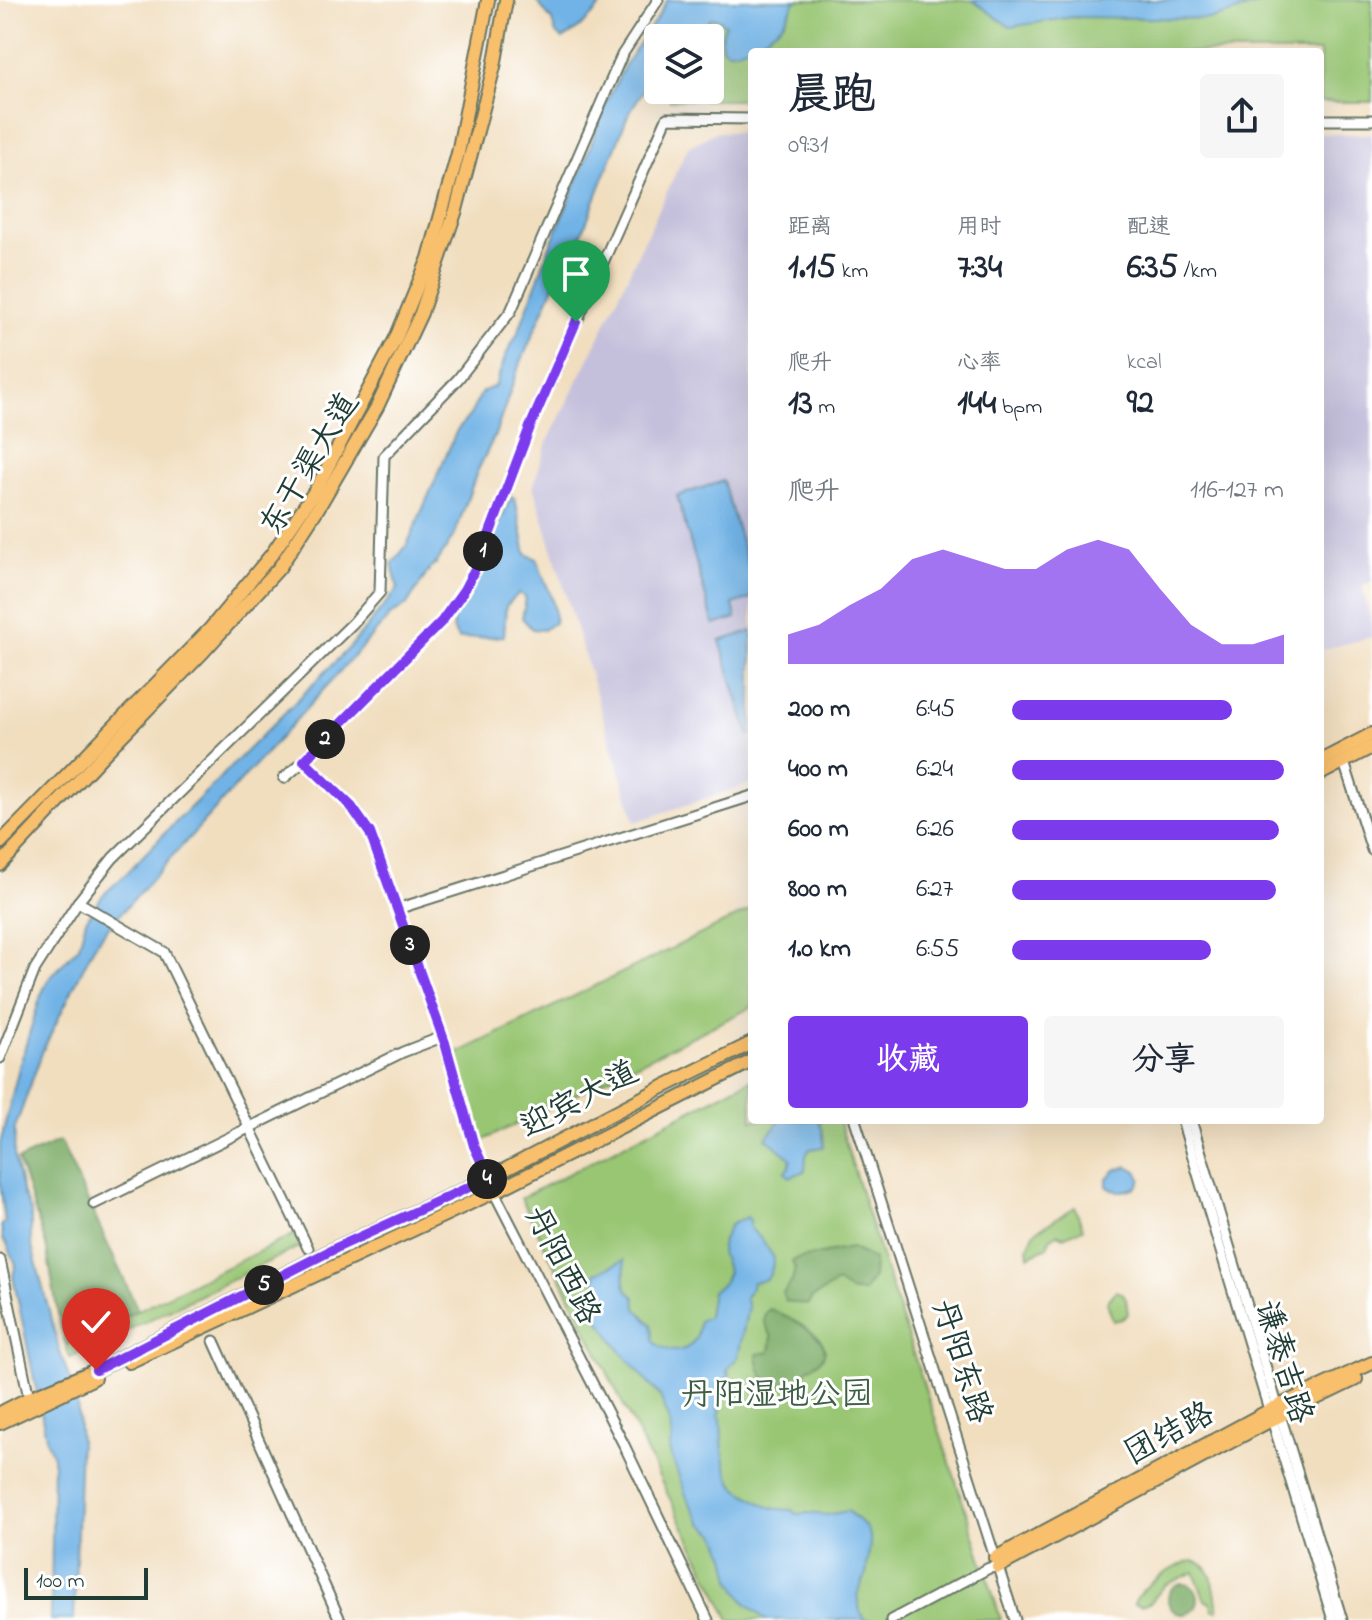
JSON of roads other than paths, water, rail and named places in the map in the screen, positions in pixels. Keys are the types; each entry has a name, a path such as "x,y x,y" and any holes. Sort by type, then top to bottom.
{"main road":[{"name":"东干渠大道","path":"0,843 210,629 272,554 315,491 396,338 429,258 458,153 488,0"},
{"name":"东干渠大道","path":"0,865 279,568 326,496 377,407 421,313 456,210 494,67 506,0"},
{"path":"1324,759 1372,734"},
{"path":"1324,772 1372,747"},
{"name":"迎宾大道","path":"81,1380 338,1247 489,1178 748,1045"},
{"name":"迎宾大道","path":"0,1413 81,1380 494,1192 748,1063"},
{"name":"团结路","path":"994,1565 1372,1363"},
{"name":"团结路","path":"1275,1413 1372,1372"},
{"name":"迎宾大道","path":"0,1423 37,1398"}],"street":[{"path":"0,1058 35,969 78,902 113,858 353,623 380,592 384,456 458,379 511,311 622,55 658,0"},
{"path":"284,778 442,621 464,590 480,559 530,427 667,118 748,119"},
{"path":"1324,120 1372,120"},
{"name":"丹阳西路","path":"304,761 351,806 370,833 442,1037 474,1146 494,1192 624,1445 708,1620"},
{"path":"1344,762 1372,850"},
{"path":"397,909 748,797"},
{"path":"78,902 164,952 308,1248"},
{"path":"94,1204 403,1052 442,1037"},
{"name":"丹阳东路","path":"856,1124 994,1565 1015,1620"},
{"name":"谦泰吉路","path":"1183,1124 1342,1620"},
{"name":"谦泰吉路","path":"1192,1124 1333,1620"},
{"path":"0,1260 37,1398"},
{"path":"214,1341 340,1620"},
{"path":"891,1620 994,1565"}],"water":[{"path":"536,0 604,0 586,22 563,39 556,34 552,21"},
{"path":"667,0 800,0 795,1 786,20 777,29 756,42 732,51 724,49 725,24 716,18 710,19 707,24 653,24"},
{"path":"972,0 1273,0 1212,19 1073,17 1010,27"},
{"path":"644,37 644,89 628,115 574,254 567,260 556,281 518,369 455,534 407,605 391,615 105,931 93,948 43,1050 15,1128 14,1156 23,1195 31,1212 31,1243 59,1349 77,1401 80,1441 74,1620 51,1620 53,1457 47,1442 13,1276 16,1264 3,1240 1,1226 5,1222 0,1183 0,1144 41,995 48,980 79,946 86,920 103,895 350,647 398,589 392,564 407,545 457,430 470,415 482,392 495,386 604,107 626,63"},
{"path":"723,481 748,565 748,599 733,604 736,618 714,625 677,496"},
{"path":"511,497 515,498 526,554 537,559 552,598 554,623 543,630 532,629 522,618 526,598 519,593 506,606 504,636 458,639 453,629 453,616 466,601"},
{"path":"748,632 748,732 720,641"},
{"path":"778,1124 820,1124 824,1147 810,1149 806,1155 805,1171 790,1177 785,1172 791,1159 766,1138"},
{"path":"1128,1166 1137,1171 1141,1179 1137,1187 1125,1191 1110,1189 1107,1178 1115,1170"},
{"path":"747,1217 750,1228 774,1258 770,1276 753,1282 745,1297 748,1307 738,1357 727,1370 730,1373 719,1393 718,1409 721,1411 718,1416 721,1418 727,1471 737,1487 766,1506 792,1510 796,1514 825,1515 848,1511 866,1527 870,1544 866,1575 857,1595 865,1620 766,1620 744,1601 731,1579 726,1556 716,1534 701,1523 687,1498 669,1450 672,1439 669,1419 660,1396 622,1353 599,1320 594,1296 596,1273 624,1260 625,1285 635,1297 636,1309 652,1324 654,1342 670,1350 685,1349 691,1345 699,1321 708,1316 712,1291 723,1283 728,1272 721,1253 723,1240 730,1225"}],"park label":[{"name":"丹阳湿地公园","path":"777,1396"}]}
